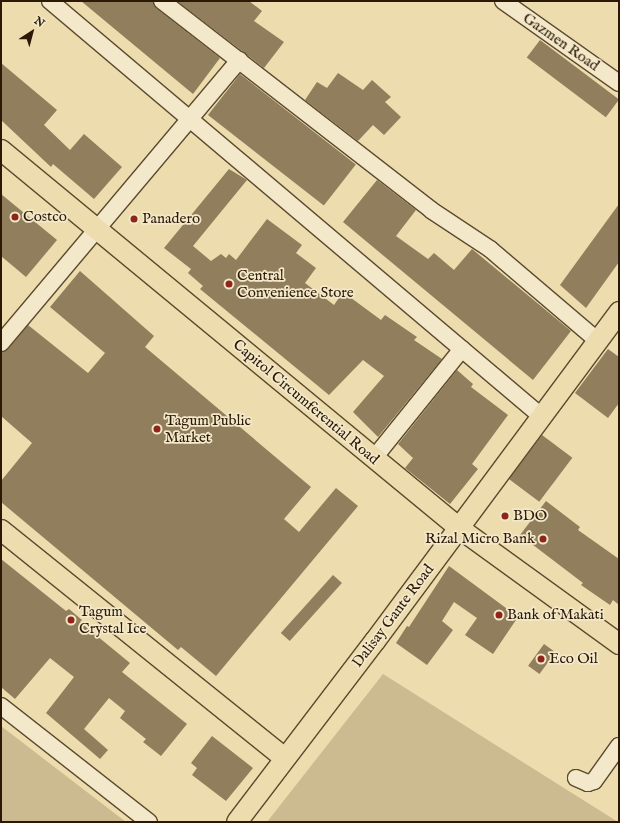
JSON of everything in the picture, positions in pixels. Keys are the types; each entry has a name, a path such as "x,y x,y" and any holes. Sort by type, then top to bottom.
{"main road":[{"name":"Capitol Circumferential Road","path":"1,150 459,528 619,644"},
{"name":"Dalisay Gante Road","path":"238,822 619,312"},
{"path":"1,530 285,758"}],"street":[{"path":"50,1 541,416"},
{"path":"162,1 431,210 490,249 598,341"},
{"name":"Gazmen Road","path":"503,1 619,83"},
{"path":"1,343 239,60"},
{"path":"374,458 462,349"},
{"path":"1,706 150,822"},
{"path":"576,778 588,783 594,781 619,746"}],"shaded area":[{"path":"383,674 618,822 267,822"},
{"path":"1,726 126,822 1,822"}],"building":[{"path":"81,1 153,1 156,8 220,58 193,94"},
{"path":"177,1 249,1 262,11 254,21 284,42 264,68"},
{"path":"540,40 619,100 606,117 527,58"},
{"path":"1,63 57,110 44,125 70,150 84,134 122,167 94,199 53,164 51,167 1,120"},
{"path":"338,73 363,90 372,80 391,97 385,102 401,117 384,135 373,125 358,141 305,100 317,82 327,88"},
{"path":"240,74 356,165 324,205 208,115"},
{"path":"229,169 247,180 193,246 211,261 221,254 226,258 229,254 236,260 267,219 302,245 296,253 316,268 305,283 334,305 343,292 381,320 385,315 417,337 414,340 442,359 378,437 353,412 384,376 363,360 329,395 200,289 203,286 188,273 191,269 164,248"},
{"path":"377,180 416,210 396,236 428,259 434,253 454,270 472,249 571,331 533,380 343,222"},
{"name":"Costco","path":"1,194 57,240 26,277 1,256"},
{"path":"619,204 619,262 586,308 560,285"},
{"name":"Tagum Public Market","path":"80,271 154,336 145,347 311,487 284,519 299,532 336,488 358,506 216,676 181,647 178,650 1,502 1,481 32,443 1,416 1,352 8,349 28,325 88,373 105,353 50,307"},
{"path":"608,349 619,357 619,403 608,418 575,393"},
{"path":"457,370 473,384 471,387 508,415 472,464 478,469 450,504 405,468 413,458 398,444"},
{"path":"542,435 572,458 539,502 509,479"},
{"path":"546,501 580,527 578,530 619,559 619,605 613,600 610,605 581,585 583,583 520,535"},
{"path":"1,559 66,611 69,609 82,620 80,622 130,663 122,672 187,724 161,756 143,742 146,739 120,718 125,711 109,698 84,729 108,750 100,759 46,713 74,677 50,658 15,699 1,687"},
{"path":"449,566 518,617 493,654 465,635 477,618 454,602 442,621 453,630 427,665 396,643 407,626 409,627"},
{"path":"333,575 342,583 290,641 281,633"},
{"name":"Eco Oil","path":"544,644 555,652 539,674 528,666"},
{"path":"212,736 253,768 226,801 192,775 197,768 191,763"}],"place":[{"name":"Costco","path":"15,217"},
{"name":"Panadero","path":"134,219"},
{"name":"Central Convenience Store","path":"229,284"},
{"name":"Tagum Public Market","path":"157,429"},
{"name":"BDO","path":"505,516"},
{"name":"Rizal Micro Bank","path":"543,539"},
{"name":"Bank of Makati","path":"499,615"},
{"name":"Tagum Crystal Ice","path":"71,620"},
{"name":"Eco Oil","path":"541,659"}]}
